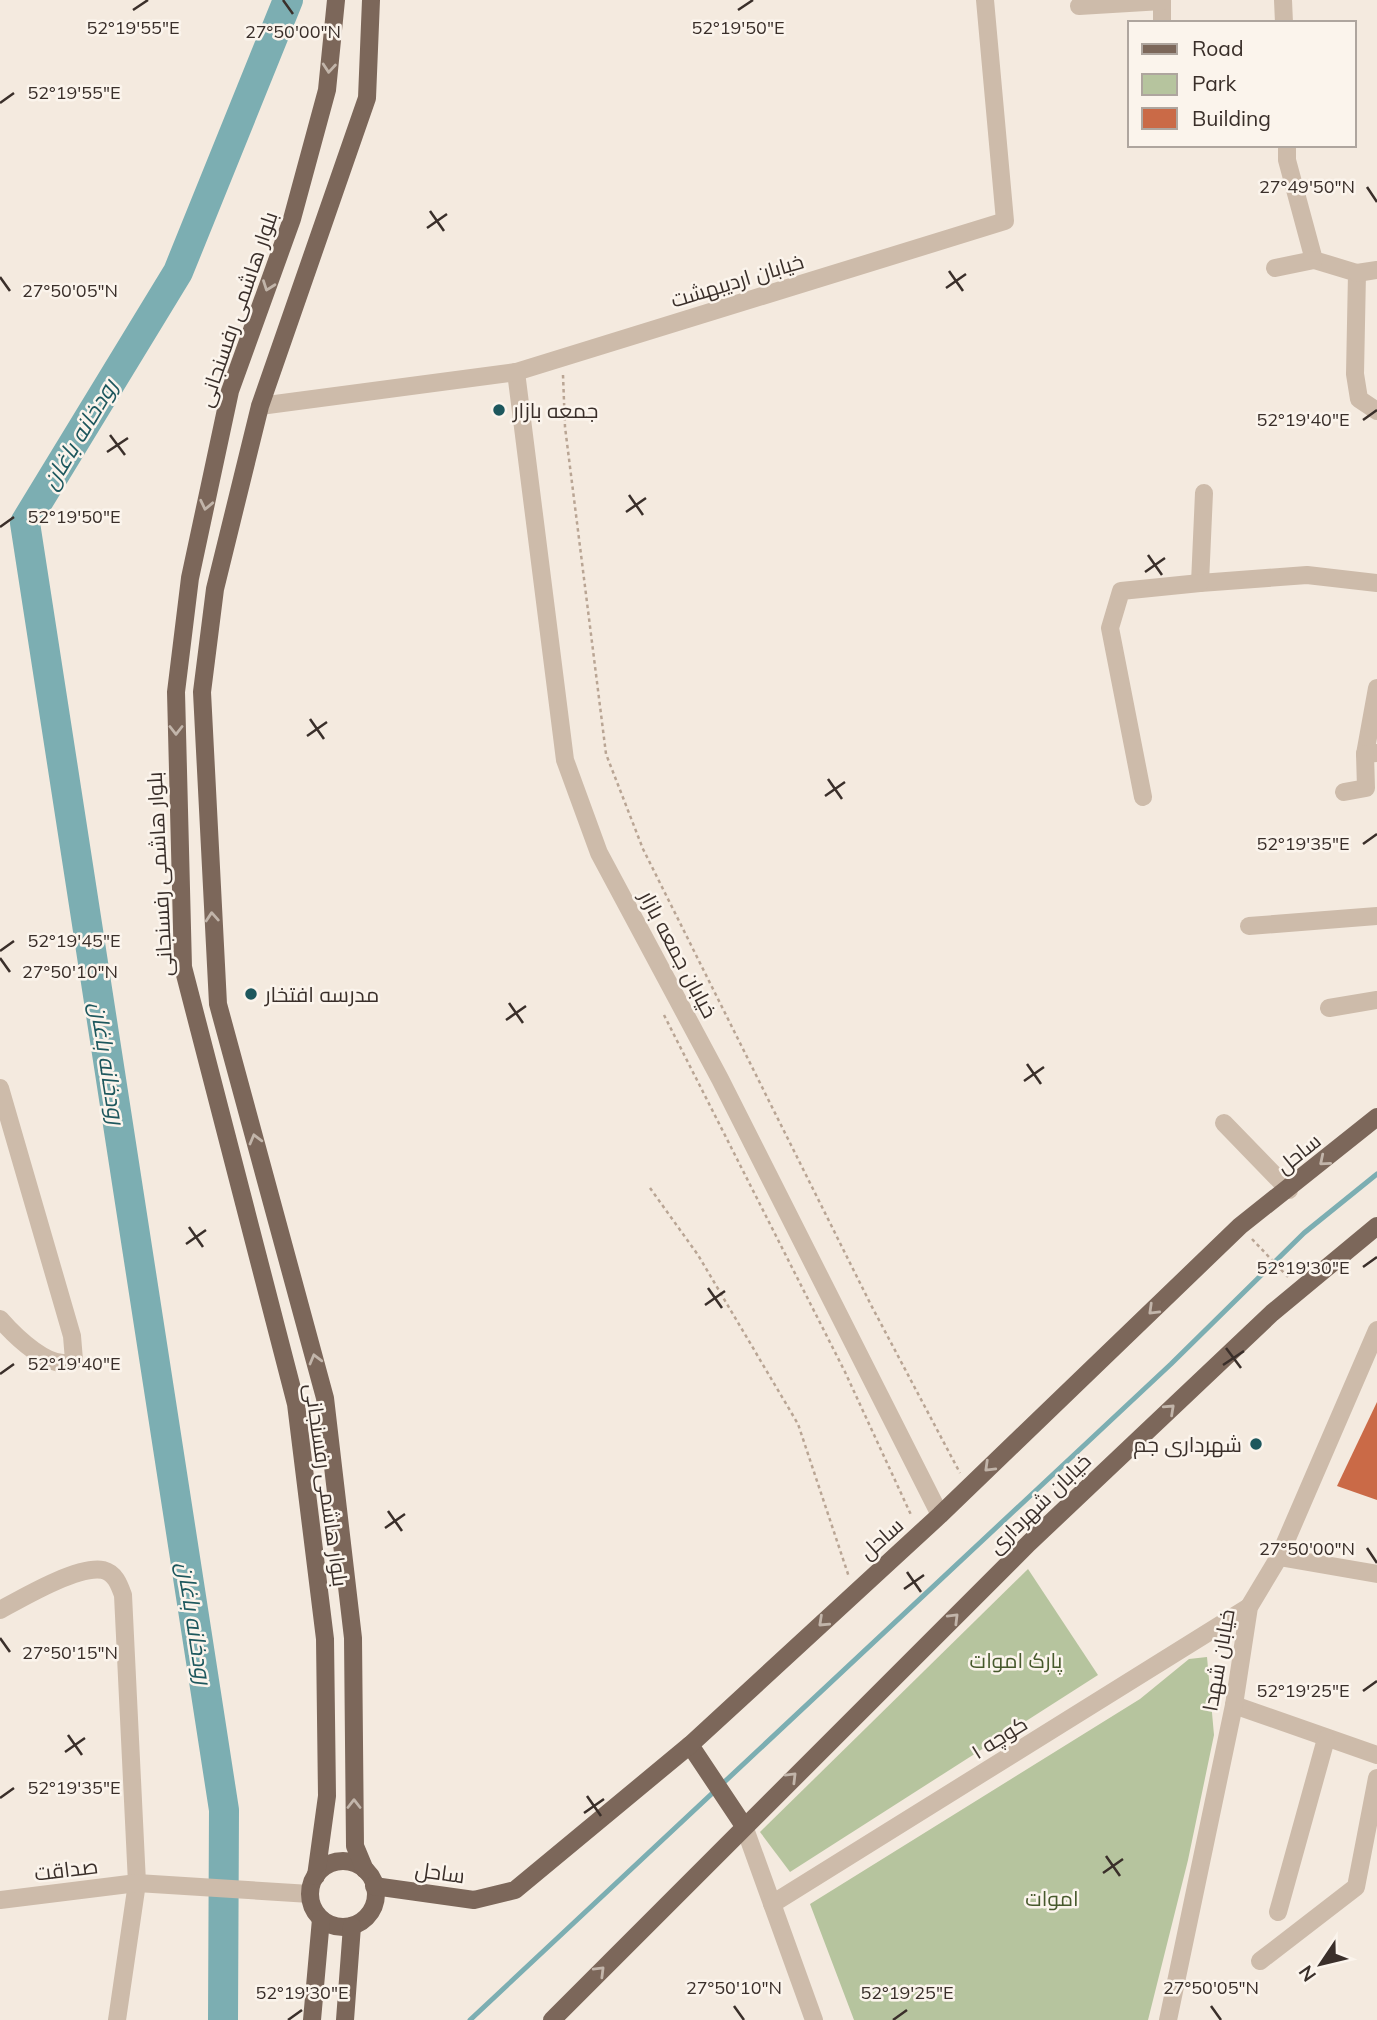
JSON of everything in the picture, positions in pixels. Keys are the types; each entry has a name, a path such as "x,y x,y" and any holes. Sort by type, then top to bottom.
{"main road":[{"name":"بلوار هاشمی رفسنجانی","path":"316,1876 327,1797 325,1639 296,1404 183,967 176,692 190,578 230,391 292,219 327,90 335,0"},
{"name":"بلوار هاشمی رفسنجانی","path":"365,1870 355,1846 353,1638 325,1398 218,1004 201,692 215,589 260,405 367,97 371,0"},
{"path":"176,692 201,692"},
{"name":"ساحل","path":"374,1886 474,1900 515,1890 690,1745 940,1515 1233,1236 1240,1226 1289,1190 1377,1117"},
{"name":"خیابان شهرداری","path":"552,2020 1029,1543 1299,1289 1377,1226"},
{"path":"325,1639 353,1638"},
{"path":"690,1745 744,1826"},
{"path":"339,1862 348,1862 365,1870 376,1895 370,1912 352,1926 338,1927 321,1919 315,1912 310,1894 316,1876 322,1869 339,1862"},
{"path":"312,2020 321,1919"},
{"path":"345,2020 352,1926"}],"street":[{"name":"خیابان اردیبهشت","path":"260,405 516,372 1005,221 985,0"},
{"path":"1079,6 1162,0 1162,21"},
{"path":"1283,0 1284,21"},
{"path":"1287,147 1287,160 1314,260"},
{"path":"1275,268 1314,260 1357,273 1377,270"},
{"path":"1357,273 1355,374 1359,399 1377,411"},
{"name":"خیابان جمعه بازار","path":"516,372 565,760 599,853 720,1079 940,1515"},
{"path":"1200,583 1204,494"},
{"path":"1143,797 1110,628 1121,591 1307,575 1377,583"},
{"path":"1344,792 1366,788 1377,688"},
{"path":"1249,926 1377,916"},
{"path":"1329,1008 1377,1000"},
{"path":"0,1088 72,1336 74,1360 63,1363 21,1343 0,1319"},
{"path":"1224,1123 1289,1190"},
{"name":"خیابان شهدا","path":"1168,2020 1234,1705 1249,1607 1279,1558 1377,1330"},
{"path":"1279,1558 1377,1574"},
{"path":"0,1610 42,1588 80,1574 104,1570 116,1577 123,1595 137,1883 117,2020"},
{"name":"کوچه ۱","path":"772,1904 1249,1607"},
{"path":"1234,1705 1377,1755"},
{"path":"1278,1912 1326,1739"},
{"path":"1260,1961 1356,1887 1377,1779"},
{"path":"744,1826 814,2020"},
{"name":"صداقت","path":"0,1900 137,1883 310,1894"}],"path":[{"path":"563,358 565,427 606,754 643,849 871,1305 968,1488"},
{"path":"650,1188 698,1255 798,1424 854,1593"},
{"path":"1240,1226 1299,1289"}],"green space":[{"name":"پارک اموات","path":"1028,1569 1098,1675 790,1872 760,1832"},
{"name":"اموات","path":"1207,1657 1214,1735 1188,1860 1148,2020 854,2020 810,1904 1140,1699 1189,1659"}],"building":[{"path":"1377,1402 1377,1500 1337,1486"}],"waterway":[{"name":"رودخانه باغان","path":"223,2020 224,1810 25,523 178,272 288,0"},
{"path":"470,2020 1171,1364 1304,1233 1377,1174"}],"place":[{"name":"جمعه بازار","path":"499,410"},
{"name":"مدرسه افتخار","path":"251,994"},
{"name":"شهرداری جم","path":"1256,1444"}]}
